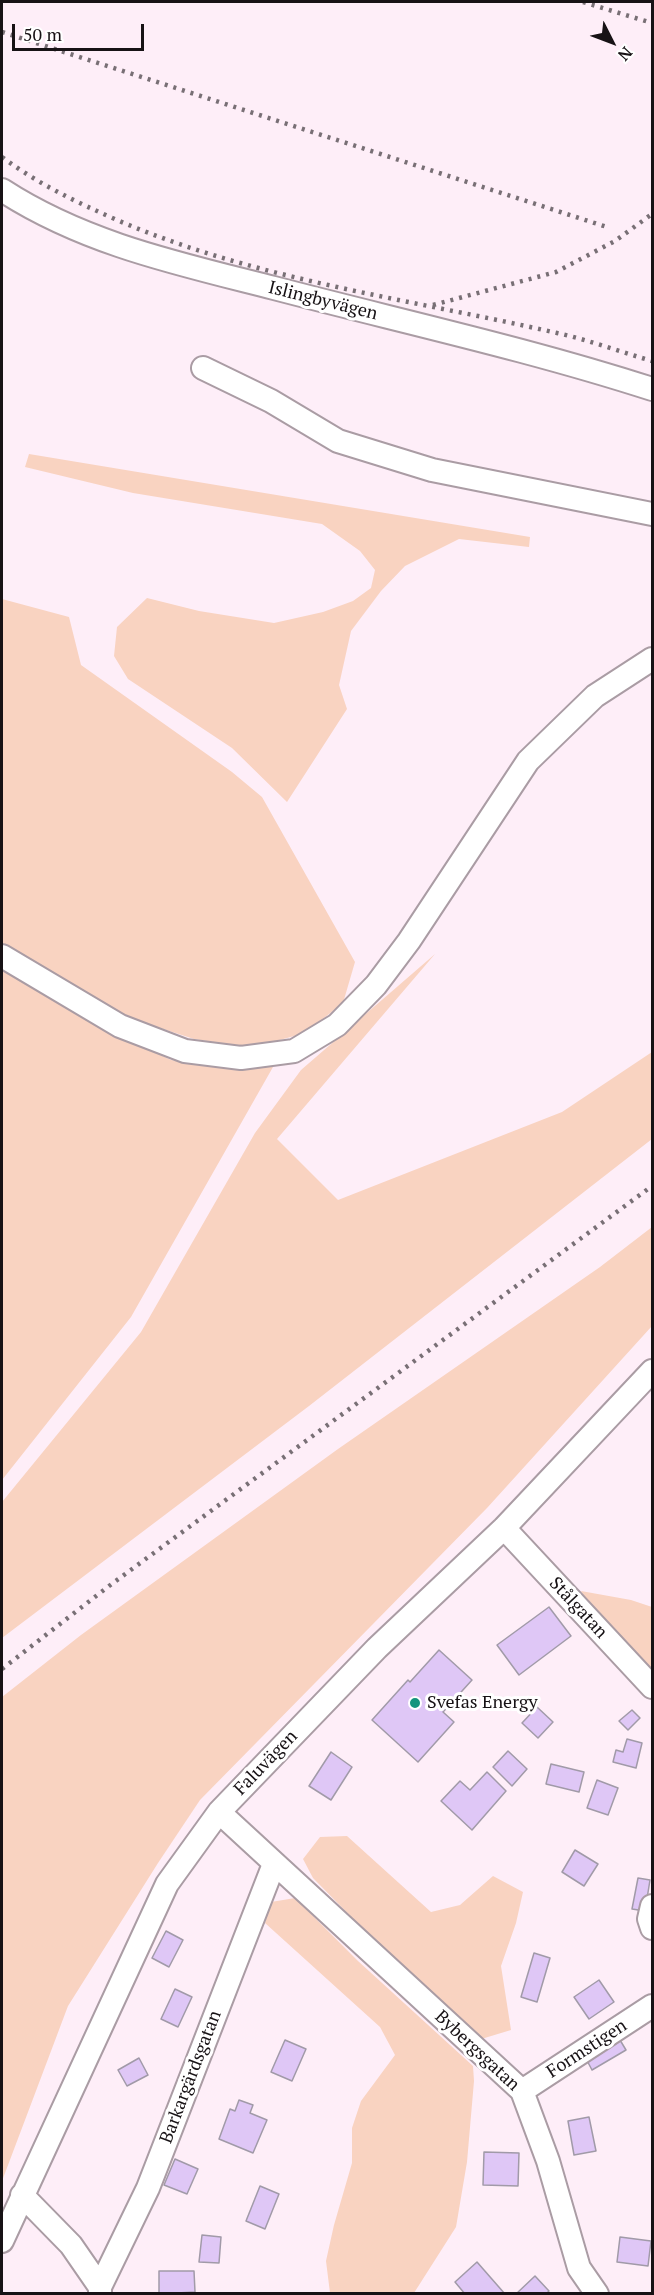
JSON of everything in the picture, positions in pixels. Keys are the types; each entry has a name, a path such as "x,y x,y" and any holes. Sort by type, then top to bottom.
{"street":[{"name":"Islingbyvägen","path":"2,190 71,228 166,261 497,344 652,389"},
{"path":"203,368 271,401 338,441 432,470 652,514"},
{"path":"2,956 120,1026 185,1051 241,1058 294,1050 337,1024 376,985 410,941 528,761 595,696 652,659"},
{"name":"Faluvägen","path":"2,2241 167,1884 219,1812 377,1648 504,1528 652,1371"},
{"name":"Stålgatan","path":"504,1528 652,1687"},
{"path":"219,1812 274,1864"},
{"name":"Bybergsgatan","path":"274,1864 522,2091 548,2161 579,2268 597,2294"},
{"name":"Barkargärdsgatan","path":"100,2290 148,2188 274,1864"},
{"path":"652,1906 649,1919 652,1928"},
{"name":"Formstigen","path":"522,2091 652,2006"},
{"name":"Barkargärdsgatan","path":"22,2195 71,2245 100,2290"}],"shaded area":[{"path":"29,454 530,537 529,547 459,539 405,566 381,591 351,631 339,685 347,709 287,802 232,748 128,679 114,656 117,627 147,598 199,611 274,623 323,612 353,601 371,588 375,570 360,551 322,524 133,493 25,467"},
{"path":"2,599 69,617 81,665 232,772 262,797 355,962 343,1003 305,1033 251,1048 194,1039 123,1016 2,943"},
{"path":"435,954 277,1139 338,1200 562,1112 652,1052 652,1139 309,1406 2,1638 2,1502 141,1332 255,1133 301,1070"},
{"path":"2,965 109,1030 171,1060 221,1066 273,1067 131,1317 2,1480"},
{"path":"652,1227 652,1326 487,1508 200,1800 68,2006 2,2181 2,1697 81,1635 338,1449 600,1267"},
{"path":"581,1591 631,1600 652,1607 652,1678 595,1616"},
{"path":"347,1836 431,1912 460,1905 493,1876 523,1892 516,1923 501,1966 511,2030 478,2040 425,1992 313,1878 303,1859 320,1837"},
{"path":"295,1898 358,1961 473,2066 474,2081 467,2162 456,2227 414,2293 330,2293 326,2261 352,2163 352,2128 361,2101 395,2055 380,2027 265,1923 271,1902"}],"building":[{"path":"549,1607 571,1636 519,1675 497,1645"},
{"path":"439,1650 472,1680 443,1712 454,1722 418,1762 372,1720"},
{"path":"537,1707 553,1722 538,1738 522,1723"},
{"path":"632,1710 640,1718 628,1730 619,1721"},
{"path":"627,1739 642,1743 636,1768 613,1762 616,1750 623,1752"},
{"path":"508,1751 527,1769 512,1786 493,1767"},
{"path":"331,1752 352,1767 331,1800 309,1786"},
{"path":"551,1764 584,1772 579,1792 546,1784"},
{"path":"487,1772 506,1791 472,1830 441,1801 460,1781 470,1790"},
{"path":"597,1780 618,1788 608,1815 587,1808"},
{"path":"575,1850 598,1864 584,1886 562,1872"},
{"path":"638,1878 650,1880 645,1911 632,1909"},
{"path":"166,1931 183,1940 169,1967 152,1958"},
{"path":"534,1953 550,1958 537,2002 521,1997"},
{"path":"599,1980 614,2002 589,2019 574,1997"},
{"path":"175,1989 192,1997 178,2027 161,2019"},
{"path":"617,2035 626,2050 592,2070 584,2055"},
{"path":"285,2040 306,2049 292,2081 271,2072"},
{"path":"139,2058 148,2075 127,2086 118,2070"},
{"path":"239,2100 253,2105 250,2113 267,2120 253,2153 219,2139 230,2109 235,2111"},
{"path":"589,2117 596,2151 574,2155 568,2121"},
{"path":"484,2152 519,2153 518,2186 483,2185"},
{"path":"175,2159 198,2169 187,2194 164,2185"},
{"path":"260,2186 279,2194 265,2229 246,2221"},
{"path":"202,2235 221,2237 219,2263 199,2262"},
{"path":"620,2237 651,2241 648,2266 617,2262"},
{"path":"477,2262 505,2294 465,2294 455,2282"},
{"path":"159,2271 194,2271 195,2292 159,2294"},
{"path":"535,2276 549,2291 546,2294 516,2294"}],"railway":[{"path":"583,2 652,23"},
{"path":"2,32 610,228"},
{"path":"2,157 44,184 101,213 170,241 224,258 334,286 569,336 652,361"},
{"path":"433,305 556,272 615,241 652,214"},
{"path":"2,1669 109,1586 652,1186"}],"place":[{"name":"Svefas Energy","path":"415,1703"}]}
